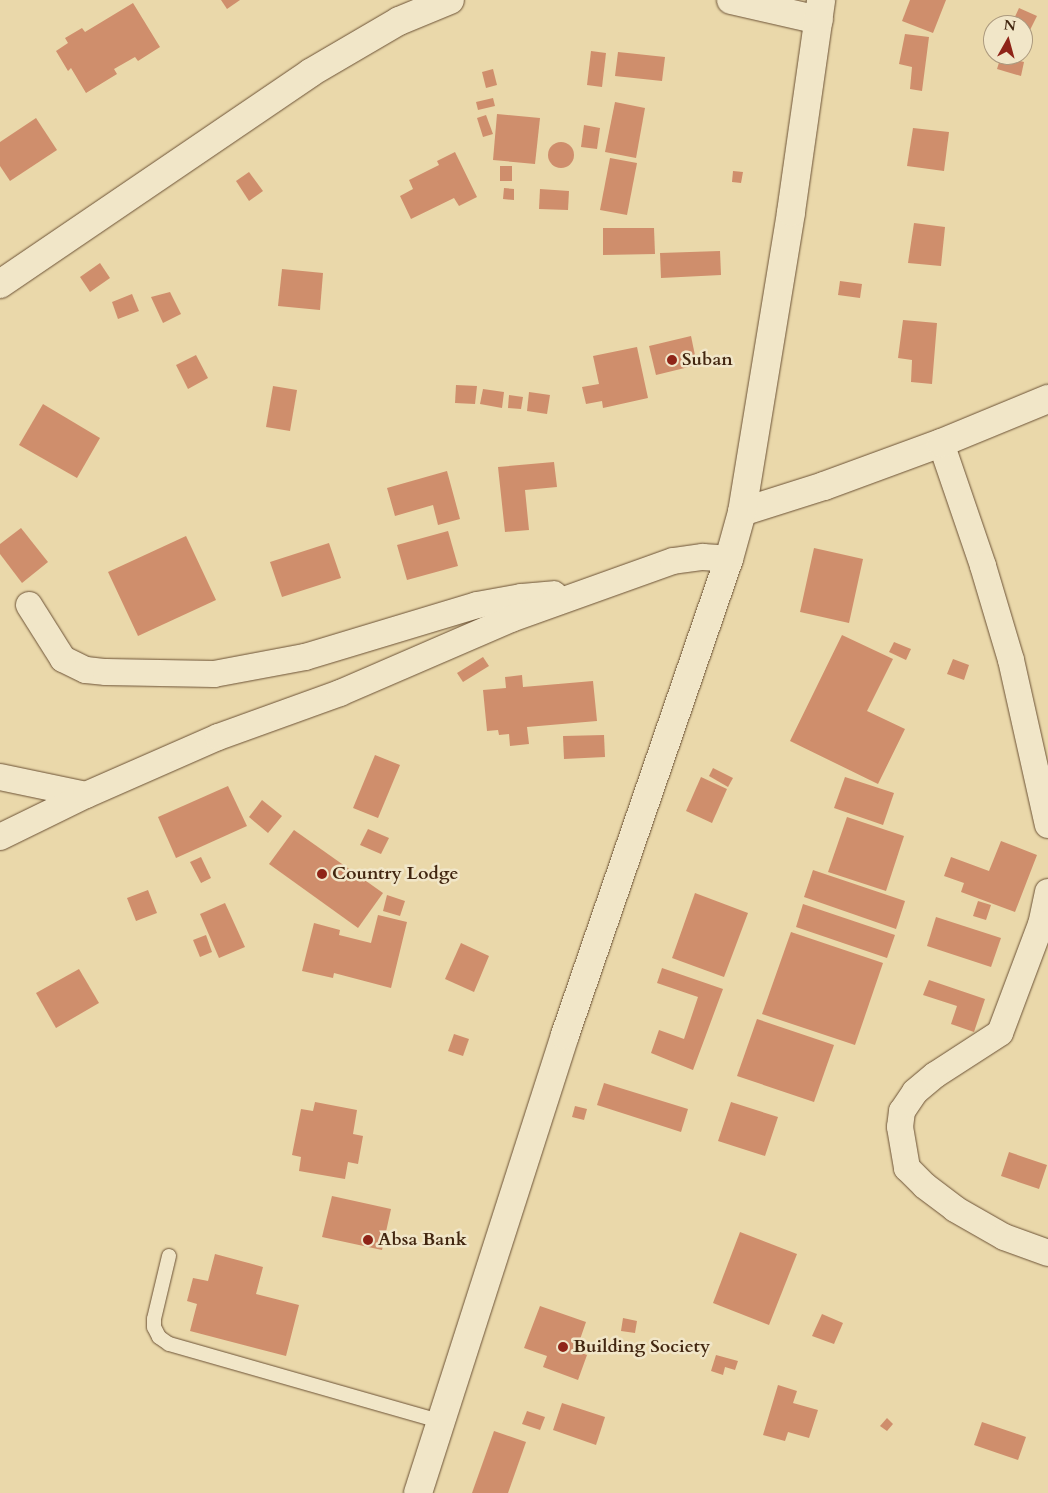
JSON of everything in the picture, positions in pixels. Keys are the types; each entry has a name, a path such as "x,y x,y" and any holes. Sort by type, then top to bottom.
{"main road":[{"path":"0,284 310,73 399,21 450,0"},
{"path":"418,1493 565,1035 730,559 742,512 791,212 820,10 731,0"},
{"path":"742,512 824,486 941,443 1048,399"}],"street":[{"path":"941,443 983,566 1011,660 1048,825"},
{"path":"0,837 86,795 218,737 340,693 511,619 673,561 704,557 730,559"},
{"path":"29,605 63,659 86,670 214,674 305,657 477,605 548,594 578,595"},
{"path":"0,777 86,795"},
{"path":"1048,892 1041,924 1000,1033 935,1075 915,1092 902,1111 900,1127 907,1168 925,1186 955,1209 1004,1237 1048,1253"}],"lane":[{"path":"169,1256 154,1319 154,1327 159,1337 169,1344 442,1422"}],"building":[{"path":"221,0 240,0 227,9"},
{"path":"910,0 946,0 933,33 902,21"},
{"path":"133,3 160,47 138,61 135,57 114,69 117,74 86,93 71,68 68,71 56,51 68,43 65,38 82,28 85,32"},
{"path":"1019,8 1037,16 1033,24 1033,15 1016,15"},
{"path":"905,34 929,37 922,91 910,89 912,67 899,64"},
{"path":"591,51 606,53 602,87 587,85"},
{"path":"618,52 665,57 662,81 615,76"},
{"path":"998,65 1023,65 1021,76 997,69"},
{"path":"493,69 497,85 486,88 482,72"},
{"path":"493,98 495,106 478,110 476,102"},
{"path":"615,102 645,108 636,158 605,152"},
{"path":"497,114 540,118 535,164 493,160"},
{"path":"486,115 493,134 483,137 477,118"},
{"path":"36,118 57,150 10,181 0,166 0,142"},
{"path":"584,125 600,128 597,149 581,147"},
{"path":"913,128 949,132 944,171 907,166"},
{"path":"561,142 570,146 574,155 570,164 561,168 552,164 548,155 552,146"},
{"path":"455,152 477,197 459,206 454,198 411,219 400,196 413,189 409,180 439,165 437,161"},
{"path":"610,158 637,163 627,215 600,210"},
{"path":"500,166 512,166 512,181 500,181"},
{"path":"733,171 743,172 741,183 732,182"},
{"path":"249,172 263,191 249,201 236,181"},
{"path":"504,188 514,189 514,200 503,199"},
{"path":"540,189 569,191 568,210 539,209"},
{"path":"914,223 945,227 941,266 908,263"},
{"path":"603,228 654,228 655,254 603,255"},
{"path":"720,251 721,275 661,278 660,253"},
{"path":"100,263 110,278 90,292 80,277"},
{"path":"282,269 323,273 320,310 278,306"},
{"path":"840,281 862,284 860,298 838,295"},
{"path":"170,292 181,314 163,323 151,297"},
{"path":"132,294 139,311 118,319 112,302"},
{"path":"903,320 937,323 932,384 911,382 912,360 898,358"},
{"path":"691,336 697,365 656,375 649,346"},
{"path":"637,347 648,398 603,408 602,401 586,404 582,387 599,384 593,356"},
{"path":"196,355 208,378 188,389 176,365"},
{"path":"456,385 477,386 475,404 455,403"},
{"path":"273,386 297,390 290,431 266,427"},
{"path":"483,389 504,392 502,408 480,404"},
{"path":"529,392 550,395 547,414 527,411"},
{"path":"509,395 523,397 521,409 508,408"},
{"path":"43,404 100,438 77,478 19,445"},
{"path":"554,462 557,487 525,490 529,530 505,532 498,467"},
{"path":"447,471 460,519 438,525 433,505 395,516 387,488"},
{"path":"21,528 48,562 22,583 0,554 0,544"},
{"path":"448,531 458,566 407,580 397,545"},
{"path":"186,536 216,600 138,636 108,572"},
{"path":"329,543 341,578 282,597 270,562"},
{"path":"814,548 863,559 849,623 800,612"},
{"path":"842,635 893,659 867,711 905,729 878,784 790,741"},
{"path":"894,642 911,649 906,660 889,652"},
{"path":"483,657 489,666 463,682 457,673"},
{"path":"953,659 969,665 964,680 947,674"},
{"path":"522,675 523,687 593,681 597,721 527,727 529,744 510,746 509,734 499,735 498,730 487,731 483,690 506,688 505,677"},
{"path":"604,735 605,757 564,759 563,736"},
{"path":"375,755 400,765 378,818 353,808"},
{"path":"713,768 733,778 728,787 709,776"},
{"path":"701,777 727,789 712,823 686,811"},
{"path":"845,777 894,793 883,825 834,808"},
{"path":"228,786 247,826 176,858 158,817"},
{"path":"262,800 282,816 268,833 249,817"},
{"path":"847,817 904,836 886,891 828,872"},
{"path":"368,829 389,838 381,854 360,845"},
{"path":"294,830 383,893 358,928 269,864"},
{"path":"1001,841 1037,855 1015,912 961,892 964,883 944,876 951,857 989,871"},
{"path":"201,857 211,878 201,883 190,862"},
{"path":"813,870 905,901 896,929 804,897"},
{"path":"148,890 157,913 136,921 127,898"},
{"path":"695,893 748,913 724,977 672,958"},
{"path":"387,895 405,901 400,916 383,911"},
{"path":"978,901 991,905 986,920 973,916"},
{"path":"225,903 245,947 219,958 200,914"},
{"path":"803,904 895,935 887,958 796,927"},
{"path":"378,915 407,922 391,988 334,973 333,978 302,971 314,923 340,930 339,935 371,943"},
{"path":"936,917 1001,938 991,967 927,946"},
{"path":"791,932 883,963 855,1045 762,1014"},
{"path":"206,935 212,952 200,957 193,940"},
{"path":"461,943 489,956 474,992 445,979"},
{"path":"662,968 723,989 693,1070 651,1053 659,1030 684,1039 698,997 657,983"},
{"path":"79,969 99,1003 56,1028 36,993"},
{"path":"929,980 985,999 974,1032 951,1024 957,1006 923,995"},
{"path":"757,1019 834,1045 814,1102 737,1076"},
{"path":"454,1034 469,1039 463,1056 448,1051"},
{"path":"604,1083 688,1109 681,1132 597,1105"},
{"path":"315,1102 357,1110 353,1134 363,1136 358,1164 348,1162 345,1179 299,1171 301,1157 292,1155 301,1109 313,1111"},
{"path":"731,1102 778,1117 765,1156 718,1141"},
{"path":"575,1106 587,1109 584,1120 572,1117"},
{"path":"1009,1152 1047,1165 1039,1189 1001,1176"},
{"path":"332,1196 391,1209 382,1250 322,1237"},
{"path":"740,1232 797,1254 769,1325 713,1303"},
{"path":"215,1254 263,1267 256,1294 299,1305 286,1356 190,1331 197,1304 187,1301 193,1278 208,1281"},
{"path":"540,1306 586,1322 576,1351 587,1355 578,1380 543,1367 547,1356 524,1348"},
{"path":"822,1314 843,1323 834,1344 812,1336"},
{"path":"623,1318 637,1321 635,1333 621,1331"},
{"path":"716,1355 738,1361 735,1370 725,1367 723,1375 711,1371"},
{"path":"778,1385 797,1391 793,1403 818,1410 809,1438 788,1432 785,1441 763,1435"},
{"path":"562,1403 605,1417 596,1445 553,1430"},
{"path":"527,1411 545,1417 540,1430 522,1424"},
{"path":"887,1418 893,1424 887,1431 880,1426"},
{"path":"982,1422 1026,1437 1018,1460 974,1445"},
{"path":"494,1431 526,1442 508,1493 472,1493"}],"place":[{"name":"Suban","path":"672,360"},
{"name":"Country Lodge","path":"322,874"},
{"name":"Absa Bank","path":"368,1240"},
{"name":"Building Society","path":"563,1347"}]}
